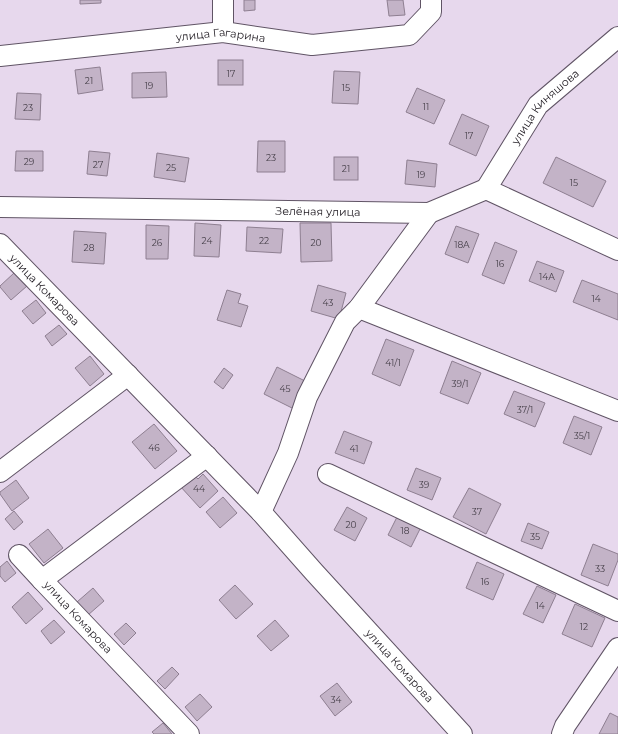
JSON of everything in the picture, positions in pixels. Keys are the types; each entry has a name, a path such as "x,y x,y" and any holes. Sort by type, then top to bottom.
{"street":[{"path":"223,0 223,32"},
{"name":"улица Гагарина","path":"0,56 223,32 312,45 401,36 409,35 431,6"},
{"name":"улица Киняшова","path":"486,189 538,105 618,37"},
{"path":"486,189 618,250"},
{"name":"Зелёная улица","path":"0,207 428,213 486,189"},
{"path":"261,512 288,453 307,397 346,322 359,308 428,213"},
{"name":"улица Комарова","path":"0,244 261,512 462,734"},
{"path":"359,308 618,411"},
{"path":"0,472 128,375"},
{"name":"улица Комарова","path":"189,734 42,580 207,456"},
{"path":"328,474 618,611"},
{"path":"19,555 42,580"},
{"path":"546,734 563,730 618,648"}],"building":[{"path":"80,0 101,0 101,3 80,4"},
{"path":"244,0 255,0 255,10 244,11"},
{"path":"387,0 403,0 405,15 389,16"},
{"path":"218,60 243,60 243,85 218,85"},
{"path":"100,67 103,90 78,94 75,70"},
{"path":"334,71 360,72 358,104 332,103"},
{"path":"166,72 167,97 132,98 132,73"},
{"path":"417,88 445,100 434,124 406,112"},
{"path":"17,93 41,94 40,120 15,119"},
{"path":"462,114 489,126 476,156 449,144"},
{"path":"258,141 285,141 285,172 257,172"},
{"path":"16,151 43,151 43,171 15,171"},
{"path":"89,151 110,153 107,176 87,174"},
{"path":"157,153 189,158 185,182 154,177"},
{"path":"334,157 358,157 358,180 334,180"},
{"path":"556,157 606,181 593,207 543,183"},
{"path":"407,160 437,164 435,187 405,184"},
{"path":"195,223 221,225 219,257 194,256"},
{"path":"300,223 331,223 332,261 301,262"},
{"path":"146,225 169,226 168,259 146,259"},
{"path":"456,226 479,234 468,263 445,254"},
{"path":"247,227 283,229 281,253 246,251"},
{"path":"74,231 106,233 104,264 72,262"},
{"path":"495,242 517,251 504,284 482,275"},
{"path":"537,261 564,271 556,292 529,281"},
{"path":"14,273 27,286 11,300 0,286"},
{"path":"582,280 618,294 618,320 573,302"},
{"path":"318,285 346,293 339,319 311,311"},
{"path":"227,290 241,294 238,303 248,306 241,327 217,320"},
{"path":"36,300 46,313 33,324 22,311"},
{"path":"59,325 67,334 52,346 45,336"},
{"path":"386,339 414,350 400,386 372,374"},
{"path":"90,356 104,374 90,386 75,368"},
{"path":"452,361 481,373 468,404 440,393"},
{"path":"277,367 307,382 294,409 264,394"},
{"path":"224,368 233,375 223,389 214,382"},
{"path":"514,391 545,403 535,427 504,414"},
{"path":"574,416 602,427 591,455 563,443"},
{"path":"154,424 177,451 155,469 132,442"},
{"path":"344,431 372,442 364,464 335,453"},
{"path":"416,468 441,478 432,500 407,490"},
{"path":"193,474 198,479 203,474 218,491 200,508 180,486"},
{"path":"16,480 29,498 12,511 0,492"},
{"path":"469,488 501,504 486,534 453,517"},
{"path":"223,497 237,513 220,528 206,512"},
{"path":"347,507 367,518 355,541 334,530"},
{"path":"14,511 23,522 14,530 5,519"},
{"path":"399,513 422,525 411,547 388,535"},
{"path":"528,523 549,532 542,549 521,541"},
{"path":"48,529 63,548 44,563 29,544"},
{"path":"593,544 618,554 618,560 608,586 581,575"},
{"path":"7,561 16,573 5,582 0,576 0,567"},
{"path":"477,562 504,574 493,600 466,588"},
{"path":"235,585 253,604 236,619 219,600"},
{"path":"537,586 556,595 543,623 523,614"},
{"path":"93,588 104,601 88,615 77,602"},
{"path":"28,592 43,609 26,624 12,607"},
{"path":"575,604 605,618 592,647 562,634"},
{"path":"54,620 65,632 51,644 41,631"},
{"path":"275,620 289,636 271,651 257,636"},
{"path":"126,623 136,633 124,645 114,634"},
{"path":"172,667 179,674 165,689 157,681"},
{"path":"337,683 352,702 335,716 320,696"},
{"path":"200,694 212,707 197,721 185,707"},
{"path":"610,713 618,717 618,734 599,734"},
{"path":"163,723 172,734 154,734 152,732"}]}
